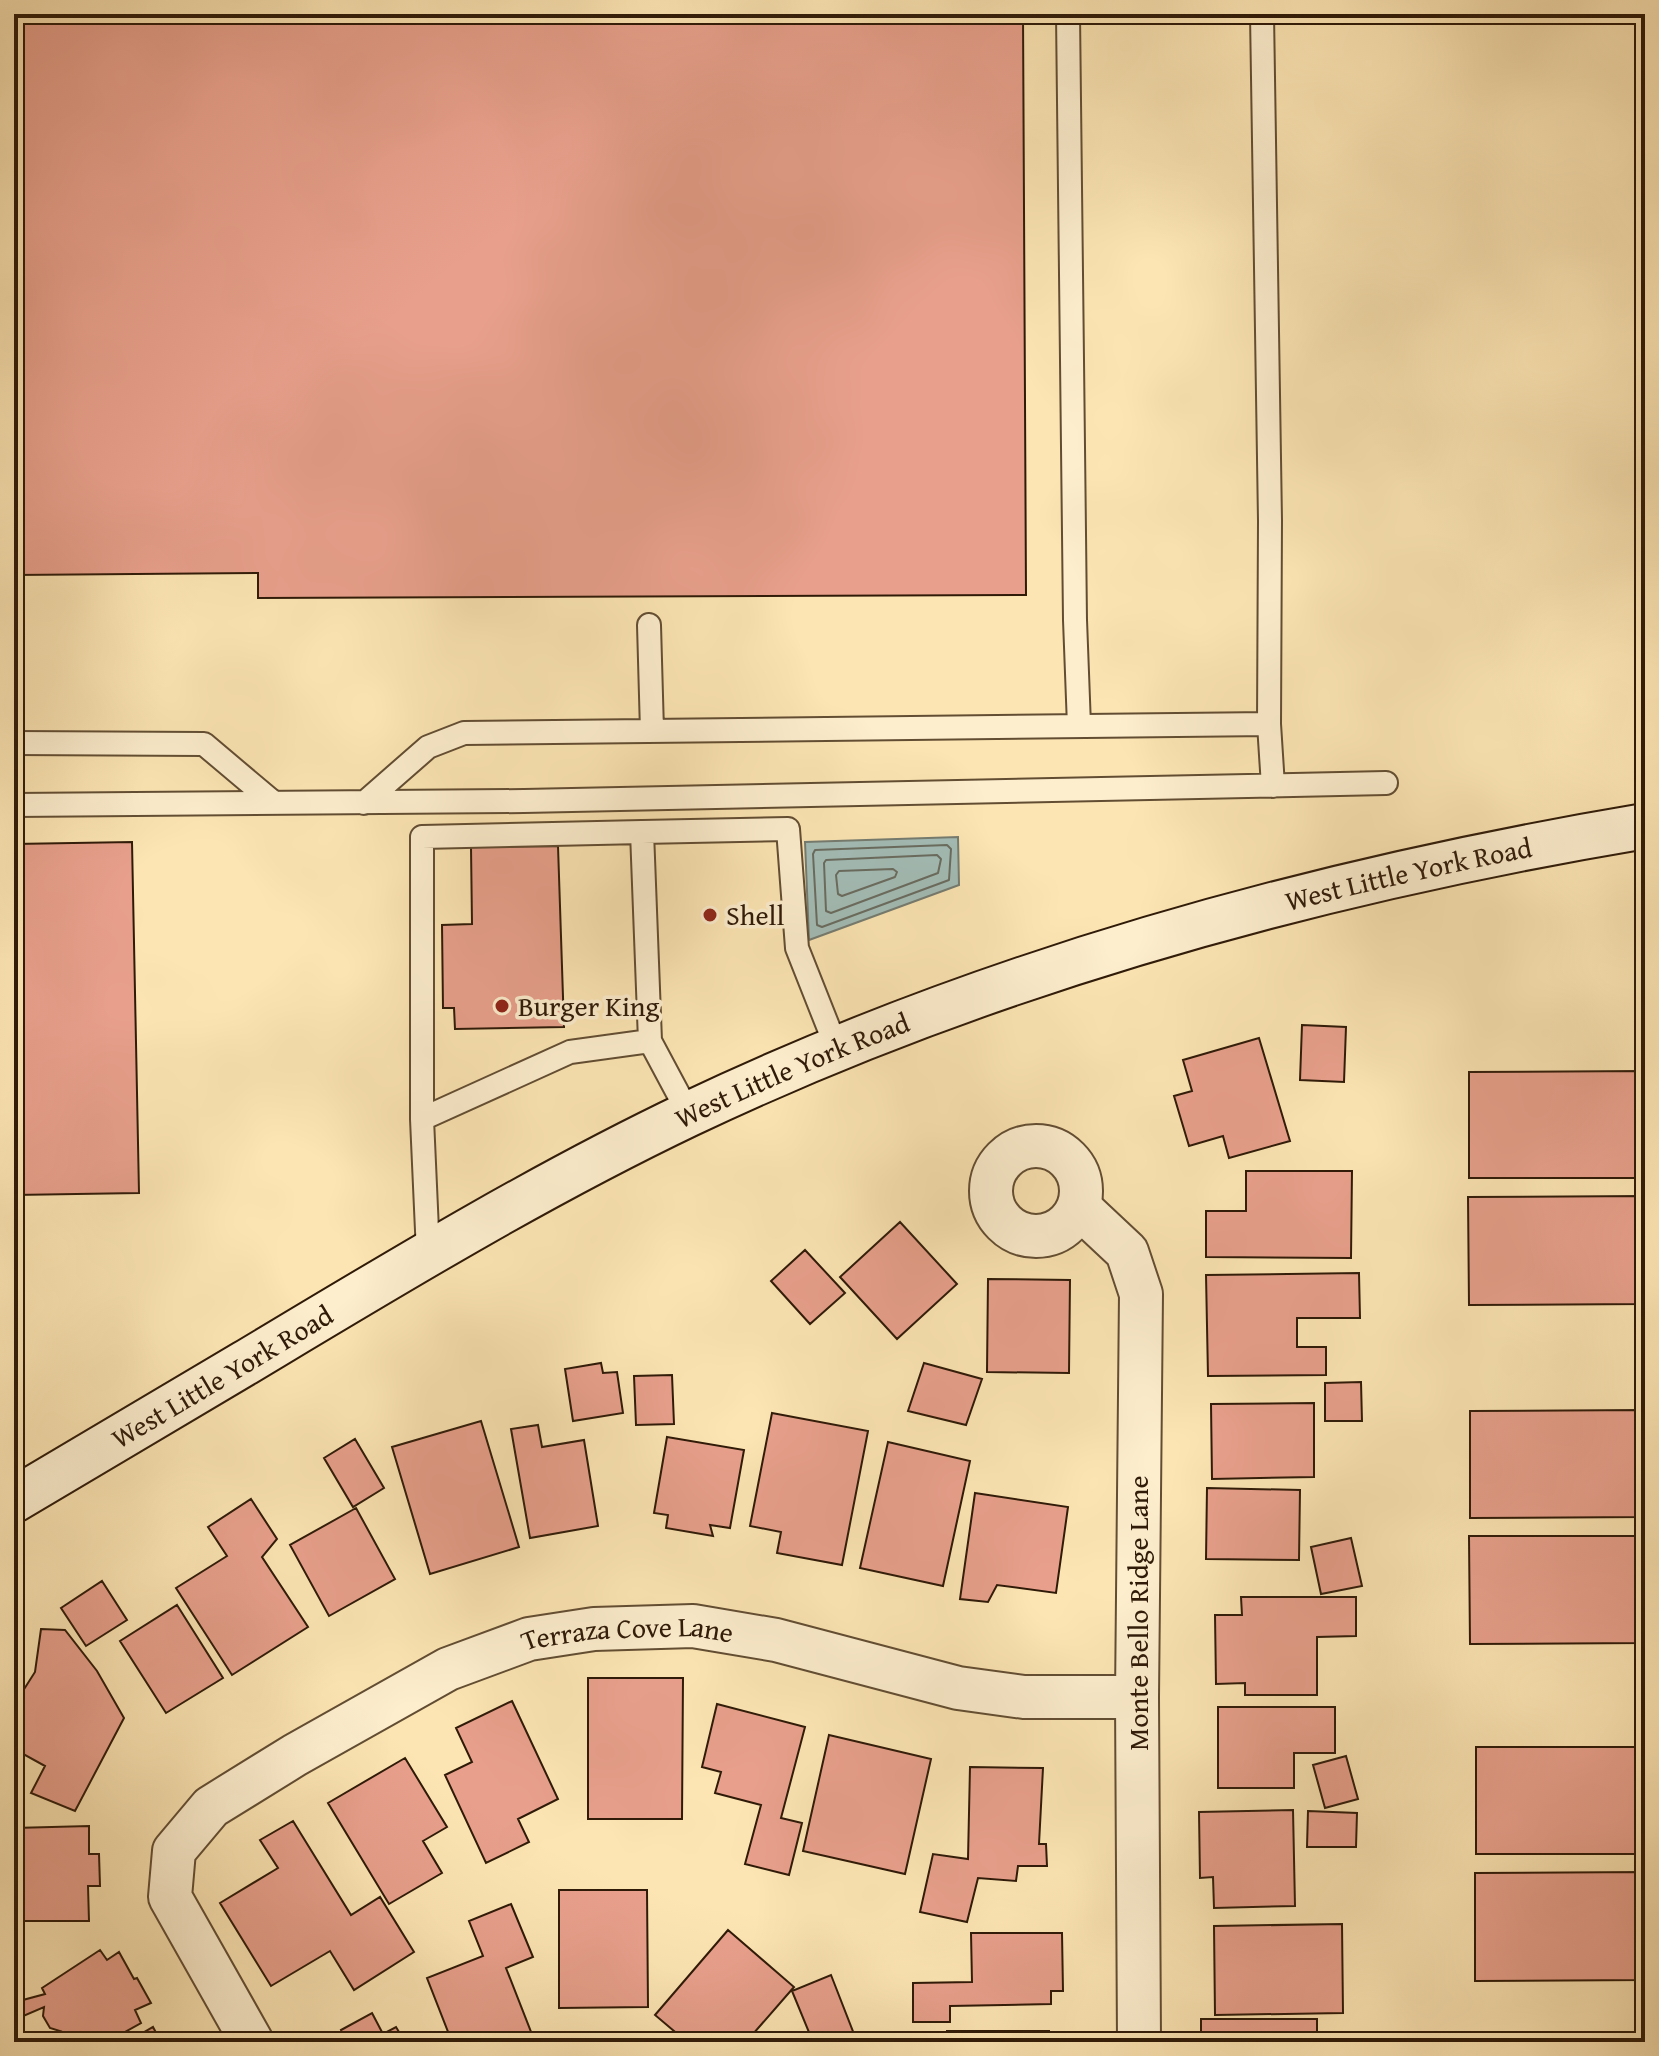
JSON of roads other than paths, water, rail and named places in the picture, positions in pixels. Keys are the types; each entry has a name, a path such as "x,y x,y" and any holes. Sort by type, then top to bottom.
{"main road":[{"name":"West Little York Road","path":"14,1500 428,1253 544,1189 689,1114 837,1049 1018,980 1199,924 1502,853 1645,826"}],"street":[{"name":"Monte Bello Ridge Lane","path":"1079,1207 1127,1252 1141,1294 1137,1697 1139,2042"},
{"name":"Terraza Cove Lane","path":"252,2042 170,1897 174,1851 211,1807 295,1755 448,1669 529,1639 594,1629 693,1626 776,1640 958,1688 1024,1697 1137,1697"}],"lane":[{"path":"1068,14 1079,726"},
{"path":"1262,14 1270,521 1269,724 1273,786"},
{"path":"649,625 652,731"},
{"path":"364,803 428,747 464,733 1269,724"},
{"path":"14,743 204,744 274,803"},
{"path":"14,805 364,803 1386,783"},
{"path":"428,1253 422,1119 422,837 788,829 797,948 837,1049"},
{"path":"642,832 650,1041 689,1114"},
{"path":"422,1119 570,1052 650,1041"}],"water":[{"path":"958,837 959,885 809,940 805,842"}],"place":[{"name":"Shell","path":"710,915"},
{"name":"Burger King","path":"502,1006"}]}
